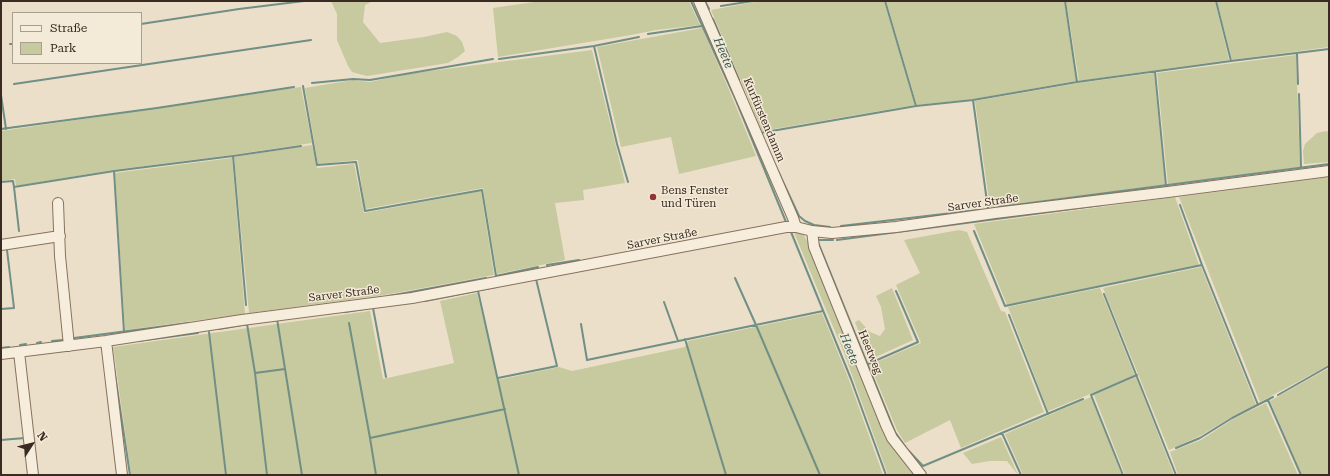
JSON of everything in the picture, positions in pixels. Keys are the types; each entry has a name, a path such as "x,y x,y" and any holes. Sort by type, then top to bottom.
{"street":[{"name":"Kurfürstendamm","path":"699,1 796,227"},
{"name":"Sarver Straße","path":"1,354 106,341 204,325 339,306 412,298 786,227 796,227 812,231 832,233 896,227 1329,171"},
{"path":"58,203 60,256 69,346"},
{"name":"Heetweg","path":"812,231 814,247 886,425 892,438 921,475"},
{"path":"1,245 60,236"},
{"path":"106,341 122,475"},
{"path":"19,352 33,475"}],"green space":[{"path":"331,1 373,1 365,5 363,22 380,43 424,37 447,32 457,36 462,42 465,51 448,63 367,76 352,72 337,40 337,14"},
{"path":"541,1 689,1 700,25 656,30 498,57 493,8"},
{"path":"761,1 884,1 915,105 762,131 711,10"},
{"path":"886,1 1064,1 1076,81 974,99 917,105"},
{"path":"1066,1 1215,1 1229,60 1079,81"},
{"path":"1217,1 1329,1 1329,47 1232,60"},
{"path":"702,28 756,156 679,174 671,137 621,147 597,47"},
{"path":"592,50 625,183 583,190 584,200 555,203 565,260 497,274 483,188 365,209 358,160 318,164 305,88 353,80 370,82 407,74"},
{"path":"1296,55 1300,167 1168,185 1157,73"},
{"path":"1154,73 1165,185 990,207 975,101 1079,83"},
{"path":"301,87 312,143 113,170 16,186 15,179 1,181 1,131"},
{"path":"1326,131 1329,132 1329,162 1304,164 1303,151 1305,144 1317,133"},
{"path":"312,145 317,168 354,164 364,213 481,191 494,275 384,295 249,313 234,157"},
{"path":"232,158 245,314 125,330 115,173"},
{"path":"1329,177 1329,365 1260,402 1179,197"},
{"path":"1175,197 1199,265 1007,305 974,224"},
{"path":"793,230 803,234 809,245 856,358 916,475 888,475 844,353"},
{"path":"959,230 967,232 1001,311 1005,312 1044,412 961,448 950,420 905,443 897,430 870,365 921,343 896,285 920,273 904,240"},
{"path":"1201,267 1256,405 1233,416 1200,436 1169,450 1103,288"},
{"path":"892,288 913,340 869,360 855,322 859,320 870,332 880,336 885,329 881,307 876,296"},
{"path":"1100,288 1135,376 1048,411 1008,307"},
{"path":"477,293 498,380 559,367 572,371 685,347 688,341 822,313 849,380 883,475 131,475 113,347 370,311 383,379 454,363 440,301"},
{"path":"1329,368 1329,475 1302,475 1270,401"},
{"path":"1136,377 1174,475 1125,475 1094,395"},
{"path":"1091,397 1122,475 1023,475 1005,434"},
{"path":"1266,403 1298,475 1178,475 1170,452 1201,440 1233,419"},
{"path":"1001,437 1018,475 1007,461 990,461 972,464 963,453"}],"waterway":[{"path":"142,24 304,1"},
{"name":"Heete","path":"691,1 735,98 786,222"},
{"path":"705,1 709,9"},
{"path":"721,6 753,1"},
{"path":"885,1 916,106"},
{"path":"1065,1 1077,82"},
{"path":"1216,1 1231,61"},
{"path":"713,19 739,80"},
{"path":"648,34 702,26"},
{"path":"499,59 594,46 639,37"},
{"path":"14,84 311,40"},
{"path":"594,46 617,144 628,182"},
{"path":"760,133 916,106 973,100 1077,82 1329,49"},
{"path":"1297,54 1298,84"},
{"path":"312,83 353,79 370,80 493,59"},
{"path":"1155,72 1166,186"},
{"path":"303,86 317,165 356,162 365,211 482,190 496,276 538,267"},
{"path":"1,129 157,108 294,87"},
{"path":"1299,94 1301,167"},
{"path":"1,95 6,129"},
{"path":"973,100 988,209"},
{"path":"1,182 13,181 14,187 114,171 301,146"},
{"path":"233,156 246,305"},
{"path":"999,207 1329,164"},
{"path":"114,171 124,332"},
{"path":"778,171 799,216 805,221 814,225 830,227"},
{"path":"14,187 19,231"},
{"path":"837,240 1102,205"},
{"path":"1180,205 1202,265 1258,405"},
{"path":"841,226 978,210"},
{"path":"974,231 1005,306 1202,265"},
{"name":"Heete","path":"791,232 851,379 886,475"},
{"path":"833,240 817,240 895,432 907,449 923,466 1083,399"},
{"path":"1,309 14,308 7,250"},
{"path":"547,265 579,260"},
{"path":"389,296 486,278"},
{"path":"735,278 820,475"},
{"path":"498,378 557,366 536,279 534,279"},
{"path":"425,301 496,287"},
{"path":"478,291 519,475"},
{"path":"868,364 918,342 896,291"},
{"path":"1104,294 1176,475"},
{"path":"664,302 678,341"},
{"path":"345,312 370,308"},
{"path":"373,308 386,377"},
{"path":"581,324 587,360 823,311"},
{"path":"1009,315 1048,414"},
{"path":"277,319 302,475"},
{"path":"74,338 189,323"},
{"path":"349,323 376,475"},
{"path":"247,324 255,373 267,475"},
{"path":"219,329 248,324"},
{"path":"209,332 226,475"},
{"path":"138,341 198,333"},
{"path":"685,339 726,475"},
{"path":"52,341 63,340"},
{"path":"37,343 41,342"},
{"path":"20,345 26,344"},
{"path":"1,348 9,347"},
{"path":"1278,395 1329,366"},
{"path":"114,368 130,475"},
{"path":"255,373 285,369"},
{"path":"1123,475 1091,395 1137,375"},
{"path":"1176,448 1200,438 1232,418 1273,397"},
{"path":"1268,400 1301,475"},
{"path":"370,438 505,409"},
{"path":"1002,433 1021,475"},
{"path":"1,440 25,438"}],"place":[{"name":"Bens Fenster und Türen","path":"653,197"}]}
